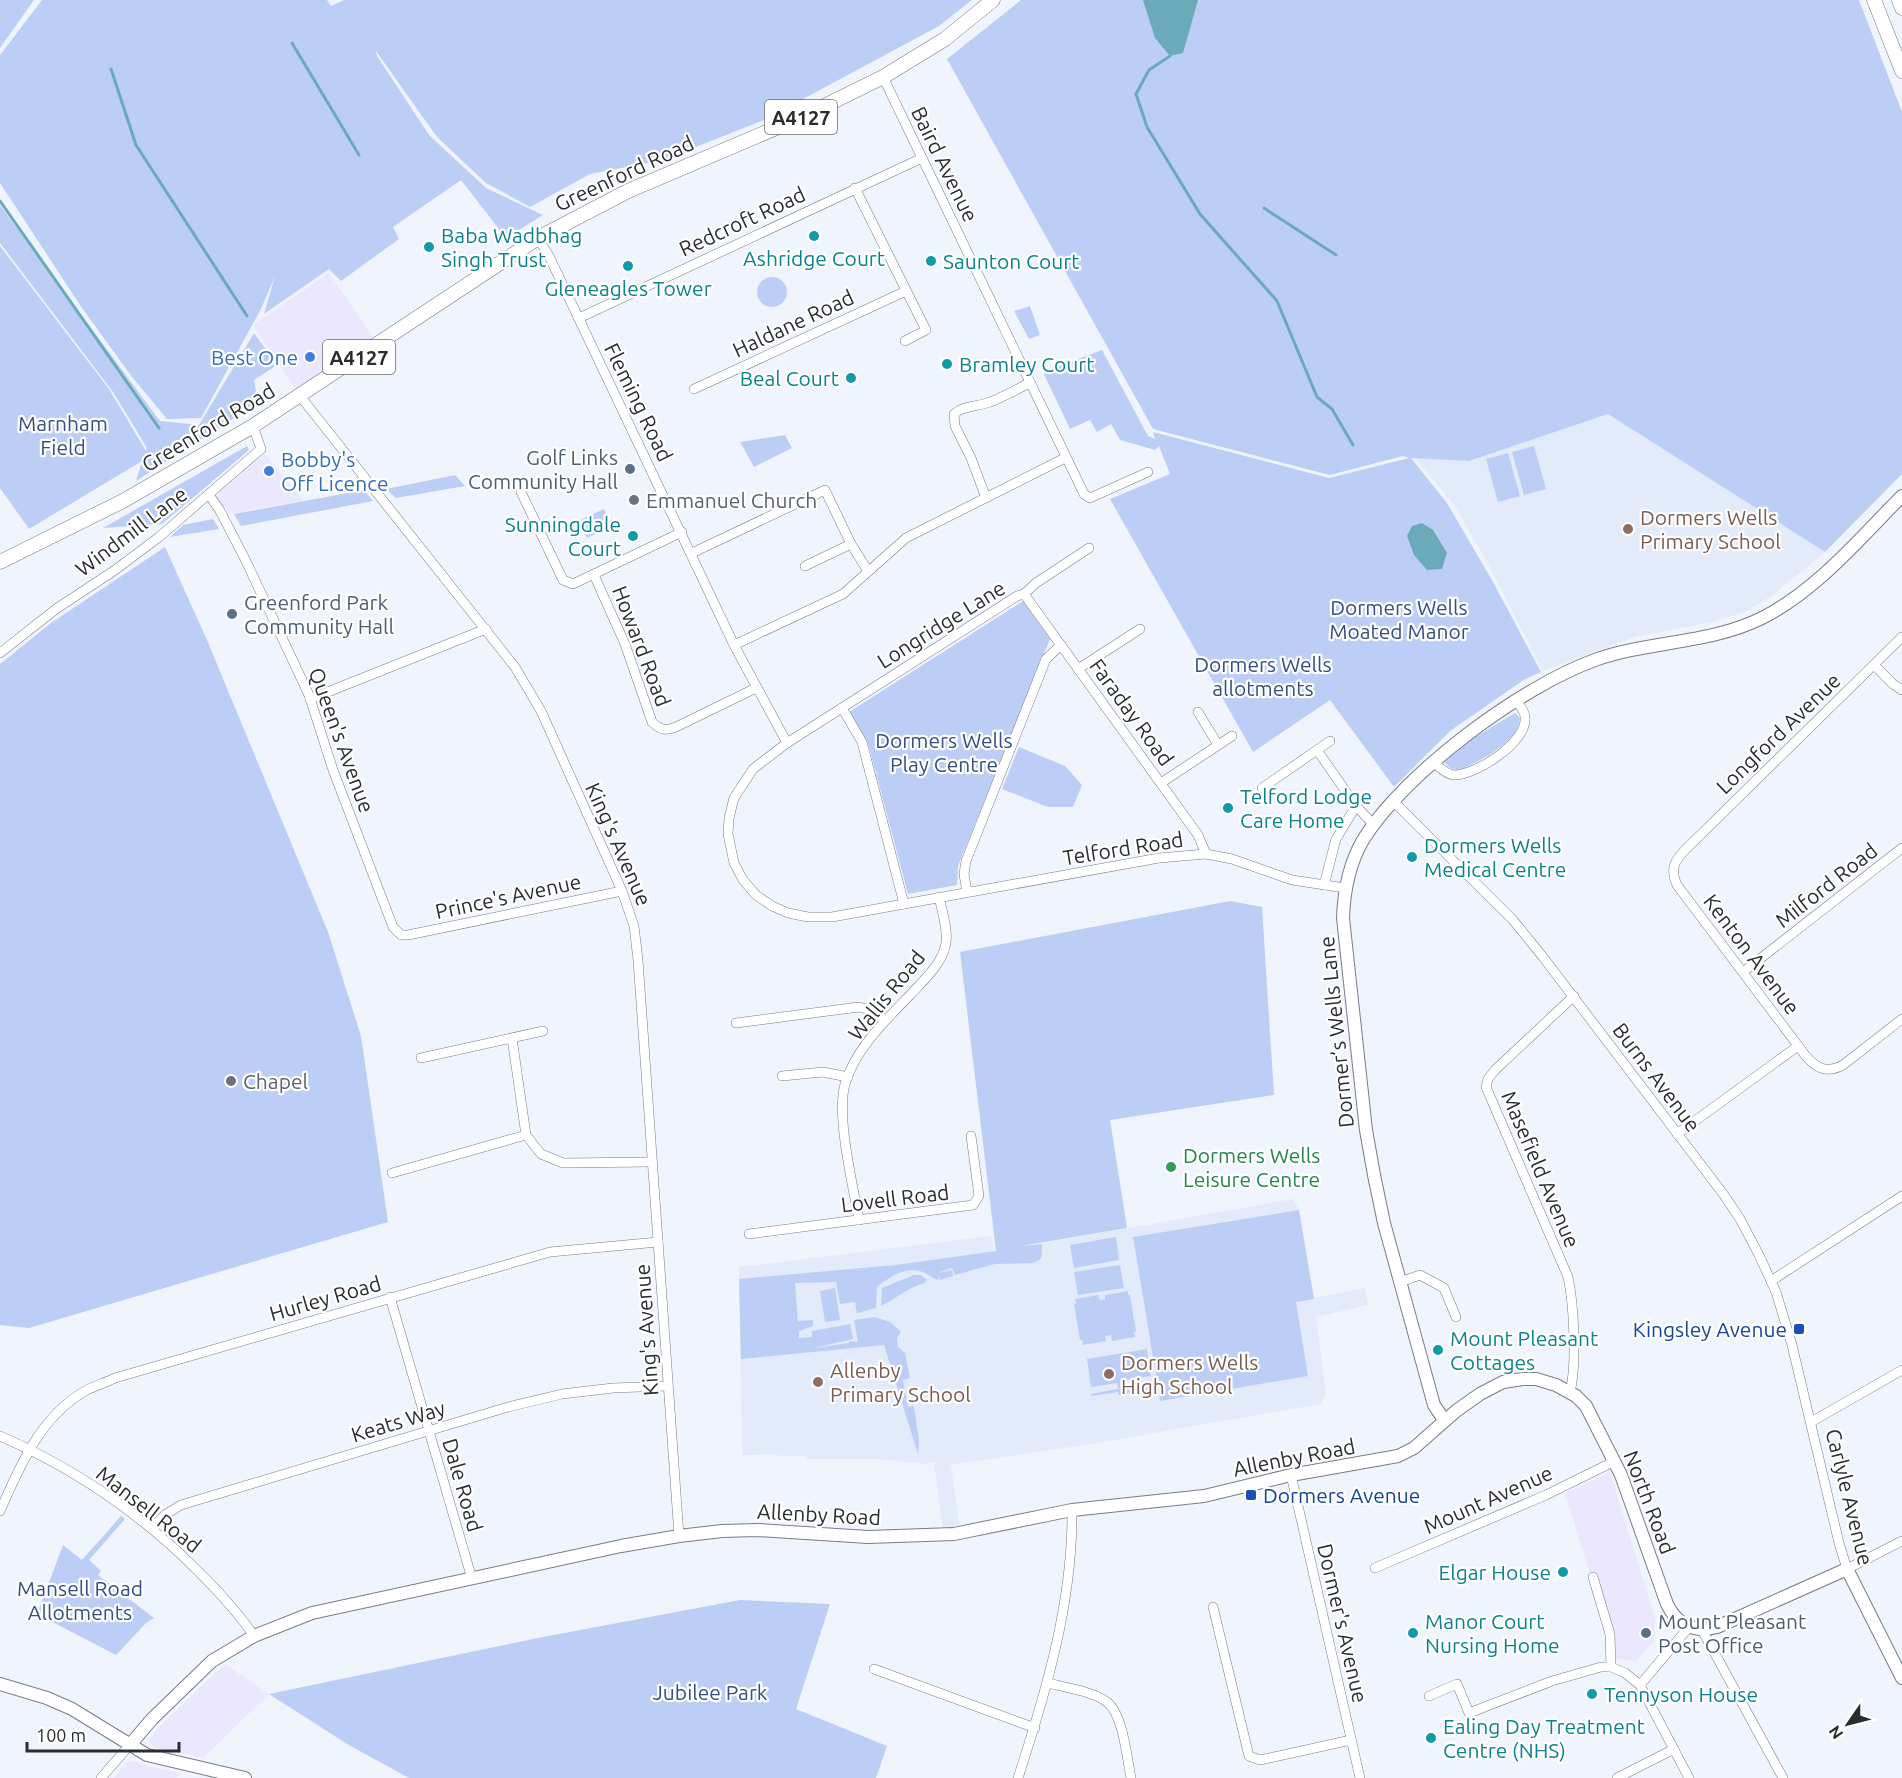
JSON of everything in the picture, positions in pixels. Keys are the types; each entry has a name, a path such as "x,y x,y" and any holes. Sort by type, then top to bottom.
{"main road":[{"name":"Greenford Road","path":"0,562 123,501 253,426 538,238 628,191 802,117 883,77 945,39 993,0"},
{"path":"1874,0 1902,71"},
{"path":"1899,0 1902,8"},
{"path":"1886,30 1890,38 1902,40"}],"street":[{"name":"Baird Avenue","path":"883,77 1084,494 1090,498 1148,472"},
{"name":"Redcroft Road","path":"579,318 922,158"},
{"path":"855,188 926,330 905,341"},
{"name":"Fleming Road","path":"538,238 547,251 734,645 787,743"},
{"name":"Haldane Road","path":"694,389 906,291"},
{"path":"986,498 971,458 955,426 954,414 963,408 1002,397 1029,383"},
{"name":"King's Avenue","path":"300,396 515,666 541,711 622,891 634,926 679,1536"},
{"name":"Windmill Lane","path":"0,653 56,609 115,570 159,537 261,449 253,426"},
{"path":"734,645 843,594 906,538 1065,458"},
{"path":"692,553 825,489 851,544 868,571"},
{"path":"521,492 563,580 573,584 682,532"},
{"name":"Queen's Avenue","path":"209,495 219,509 245,559 310,699 333,770 388,919 401,935"},
{"name":"Dormer’s Wells Lane","path":"1444,1420 1434,1406 1384,1223 1366,1130 1343,928 1345,888 1356,854 1374,825 1434,763 1462,739 1517,701 1595,660 1724,631 1772,613 1826,572 1902,496"},
{"path":"805,566 851,544"},
{"name":"Longridge Lane","path":"787,743 1017,596 1024,594 1036,583 1089,548"},
{"name":"Howard Road","path":"594,575 625,644 652,722 659,729 668,730 678,726 756,688"},
{"name":"Faraday Road","path":"1024,594 1198,835 1206,854"},
{"path":"310,699 486,629"},
{"path":"1078,669 1140,629"},
{"name":"Longford Avenue","path":"1679,856 1902,637"},
{"path":"967,892 964,874 966,861 1042,667 1049,655 1061,645"},
{"path":"1874,665 1902,690"},
{"path":"1434,763 1449,774 1455,775 1497,757 1515,739 1524,724 1525,716 1517,701"},
{"path":"842,708 860,737 865,750 904,904"},
{"path":"1198,712 1218,745"},
{"path":"1161,783 1232,736"},
{"path":"1262,788 1330,741"},
{"name":"Telford Road","path":"787,743 753,769 734,798 728,826 729,844 734,863 743,880 763,900 798,916 831,917 1159,858 1206,854 1232,859 1292,880 1345,888"},
{"path":"1317,750 1356,806 1374,825"},
{"name":"Burns Avenue","path":"1394,802 1513,920 1574,996 1740,1219 1771,1281 1789,1335 1811,1422"},
{"path":"1324,885 1336,839 1356,806"},
{"name":"Milford Road","path":"1743,972 1902,848"},
{"name":"Kenton Avenue","path":"1679,856 1673,871 1677,885 1798,1046 1819,1068 1833,1070 1843,1065 1902,1019"},
{"name":"Prince's Avenue","path":"401,935 428,932 622,891"},
{"name":"Wallis Road","path":"859,1220 842,1114 848,1077 864,1048 885,1020 928,975 943,951 946,939 939,897"},
{"name":"Masefield Avenue","path":"1569,1392 1574,1377 1572,1296 1568,1277 1486,1087 1488,1079 1495,1070 1574,996"},
{"path":"736,1023 859,1007 870,1010 885,1020"},
{"path":"421,1058 543,1031"},
{"path":"512,1038 526,1135 541,1154 563,1163 651,1162"},
{"path":"1677,1134 1798,1046"},
{"path":"782,1076 823,1072 848,1077"},
{"path":"392,1173 526,1135"},
{"name":"Lovell Road","path":"749,1233 973,1205 979,1196 971,1136"},
{"path":"1771,1281 1902,1196"},
{"name":"Hurley Road","path":"0,1511 39,1432 84,1392 115,1378 550,1252 658,1242"},
{"path":"1400,1282 1420,1275 1444,1288 1456,1317"},
{"name":"Dale Road","path":"390,1298 472,1579"},
{"path":"1811,1422 1902,1370"},
{"name":"Allenby Road","path":"101,1778 152,1719 212,1661 254,1636 312,1613 621,1546 679,1536 758,1530 868,1538 954,1534 1072,1510 1186,1499 1291,1475 1398,1456 1414,1448 1444,1420 1480,1394 1509,1380 1536,1379 1569,1392"},
{"name":"Keats Way","path":"152,1528 166,1514 181,1505 508,1407 562,1394 613,1388 667,1386"},
{"name":"North Road","path":"1569,1392 1586,1406 1614,1461 1631,1501 1667,1604 1677,1619 1689,1628"},
{"name":"Carlyle Avenue","path":"1811,1422 1847,1569 1902,1678"},
{"name":"Mansell Road","path":"0,1436 29,1449 81,1478 152,1528 215,1588 254,1636"},
{"name":"Mount Avenue","path":"1375,1568 1546,1495 1614,1461"},
{"name":"Dormer's Avenue","path":"1291,1475 1360,1778"},
{"path":"1018,1778 1048,1683 1064,1605 1072,1510"},
{"path":"1640,1684 1689,1628 1702,1630 1727,1623 1847,1569 1902,1541"},
{"path":"1593,1577 1610,1634 1611,1667"},
{"path":"1213,1607 1249,1756 1256,1760 1268,1759 1351,1740"},
{"path":"1702,1630 1782,1778"},
{"path":"1428,1696 1457,1684 1469,1713 1552,1681 1601,1667 1611,1667 1625,1673 1640,1684 1689,1778"},
{"path":"874,1669 1035,1728"},
{"path":"1048,1683 1098,1697 1111,1705 1119,1722 1131,1778"},
{"path":"0,1684 47,1698 72,1709 147,1755 242,1778"},
{"path":"1617,1778 1674,1749"}],"shaded area":[{"path":"1143,0 1198,0 1183,53 1170,56 1155,38"},
{"path":"329,273 377,344 300,396 253,325"},
{"name":"Dormers Wells Primary School","path":"1608,414 1825,552 1773,595 1745,612 1712,622 1634,637 1543,671 1487,562 1454,505 1415,458 1469,461"},
{"path":"265,454 303,500 230,514 215,497"},
{"path":"1422,523 1433,530 1447,553 1442,569 1427,570 1414,555 1407,536 1412,526"},
{"name":"Dormers Wells High School","path":"1293,1199 1299,1210 1314,1298 1365,1288 1368,1305 1316,1317 1326,1393 1321,1404 1091,1444 951,1465 960,1529 943,1530 934,1463 742,1455 739,1267 991,1236 994,1252"},
{"path":"1610,1473 1655,1618 1654,1641 1635,1662 1616,1658 1565,1493"},
{"path":"225,1664 269,1694 203,1758 153,1747 149,1740 156,1730"},
{"path":"134,1761 181,1773 176,1778 114,1778 126,1763"}],"green space":[{"path":"0,0 34,0 0,48"},
{"path":"42,0 327,0 331,6 344,0 972,0 939,26 764,120 663,160 590,174 530,207 486,183 437,137 376,51 377,56 429,135 486,188 543,215 506,238 461,180 393,227 399,239 341,281 329,269 264,314 275,276 261,309 201,418 167,419 132,377 82,308 0,183 0,55"},
{"path":"1021,0 1859,0 1902,112 1902,474 1825,552 1608,414 1469,461 1411,458 1447,503 1541,672 1525,679 1450,731 1394,787 1330,700 1253,752 1110,499 1170,474 1159,446 1155,450 1120,440 1111,424 1097,432 1090,420 1070,429 1043,372 1102,350 1148,436 1155,439 1153,432 1329,478 1409,458 1403,456 1330,475 1153,429 947,59"},
{"name":"Marnham Field","path":"0,205 160,421 199,425 254,333 277,365 254,380 258,403 136,481 142,461 29,529 0,488 0,246 109,389 146,451 147,448 113,392 0,243"},
{"path":"772,277 782,282 787,292 782,302 772,307 762,302 757,292 762,282"},
{"path":"1030,306 1040,335 1029,339 1014,311"},
{"path":"785,435 792,448 754,467 740,442"},
{"path":"247,446 249,450 162,524 103,528"},
{"path":"1534,446 1546,489 1524,495 1512,452"},
{"path":"1508,453 1520,496 1498,502 1486,459"},
{"path":"455,475 465,486 396,498 386,489"},
{"path":"364,490 373,501 241,526 234,514"},
{"path":"604,509 612,526 587,538 578,521"},
{"path":"213,519 219,529 170,537 183,525"},
{"path":"165,547 207,640 328,932 361,1036 388,1222 29,1328 0,1325 0,664 51,623"},
{"name":"Dormers Wells Play Centre","path":"1023,601 1050,639 958,866 957,885 908,894 868,743 849,712"},
{"path":"1515,713 1520,718 1518,727 1513,735 1496,750 1459,771 1450,768 1444,762 1475,737"},
{"path":"1019,747 1065,766 1082,785 1073,807 1048,807 1002,789"},
{"path":"1230,901 1262,907 1274,1095 1110,1120 1127,1228 1021,1246 1042,1244 1042,1256 1033,1263 995,1264 955,1275 952,1268 938,1273 952,1270 953,1276 940,1280 938,1275 938,1280 919,1271 902,1272 877,1287 876,1308 857,1313 855,1302 840,1304 836,1282 795,1283 798,1321 813,1320 813,1326 799,1331 799,1338 812,1337 812,1331 850,1324 853,1339 814,1348 849,1343 849,1341 858,1342 854,1320 875,1317 890,1322 901,1332 897,1338 898,1347 905,1353 910,1378 903,1380 908,1407 914,1406 919,1441 918,1454 884,1345 741,1359 739,1279 896,1265 996,1251 960,952"},
{"path":"1299,1210 1314,1299 1296,1302 1308,1376 1160,1401 1158,1388 1119,1395 1118,1392 1092,1396 1091,1394 1122,1388 1118,1388 1117,1383 1091,1387 1087,1359 1147,1349 1151,1376 1127,1380 1127,1387 1157,1381 1133,1237"},
{"path":"1116,1237 1119,1260 1074,1268 1070,1245"},
{"path":"1120,1265 1124,1288 1078,1295 1074,1272"},
{"path":"914,1275 921,1275 927,1280 881,1306 882,1288"},
{"path":"835,1288 840,1320 825,1322 820,1291"},
{"path":"1128,1291 1136,1331 1134,1332 1135,1337 1112,1341 1111,1335 1105,1336 1106,1341 1083,1345 1080,1340 1075,1299 1098,1295 1100,1300 1105,1299 1105,1295"},
{"name":"Mansell Road Allotments","path":"121,1516 125,1519 89,1560 101,1571 98,1575 154,1618 146,1623 116,1655 37,1614 63,1545 82,1560"},
{"name":"Jubilee Park","path":"740,1600 830,1604 796,1709 887,1746 876,1778 409,1778 347,1744 269,1694 543,1637"}],"waterway":[{"path":"292,43 359,155"},
{"path":"1170,56 1149,70 1136,94 1147,127 1200,214 1277,301 1317,397 1332,409 1353,445"},
{"path":"111,69 136,145 247,316"},
{"path":"0,201 159,428"},
{"path":"1264,208 1336,255"}],"place":[{"name":"Ashridge Court","path":"814,236"},
{"name":"Baba Wadbhag Singh Trust","path":"429,247"},
{"name":"Saunton Court","path":"931,261"},
{"name":"Gleneagles Tower","path":"628,266"},
{"name":"Best One","path":"310,357"},
{"name":"Bramley Court","path":"947,364"},
{"name":"Beal Court","path":"851,378"},
{"name":"Golf Links Community Hall","path":"630,469"},
{"name":"Bobby's Off Licence","path":"269,471"},
{"name":"Emmanuel Church","path":"634,500"},
{"name":"Dormers Wells Primary School","path":"1628,529"},
{"name":"Sunningdale Court","path":"633,536"},
{"name":"Greenford Park Community Hall","path":"232,614"},
{"name":"Telford Lodge Care Home","path":"1228,808"},
{"name":"Dormers Wells Medical Centre","path":"1412,857"},
{"name":"Chapel","path":"231,1081"},
{"name":"Dormers Wells Leisure Centre","path":"1171,1167"},
{"name":"Kingsley Avenue","path":"1799,1329"},
{"name":"Mount Pleasant Cottages","path":"1438,1350"},
{"name":"Dormers Wells High School","path":"1109,1374"},
{"name":"Allenby Primary School","path":"818,1382"},
{"name":"Dormers Avenue","path":"1251,1495"},
{"name":"Elgar House","path":"1563,1572"},
{"name":"Manor Court Nursing Home","path":"1413,1633"},
{"name":"Mount Pleasant Post Office","path":"1646,1633"},
{"name":"Tennyson House","path":"1592,1694"},
{"name":"Ealing Day Treatment Centre (NHS)","path":"1431,1738"}],"park label":[{"name":"Dormers Wells Moated Manor","path":"1399,619"},
{"name":"Dormers Wells allotments","path":"1263,676"}]}
